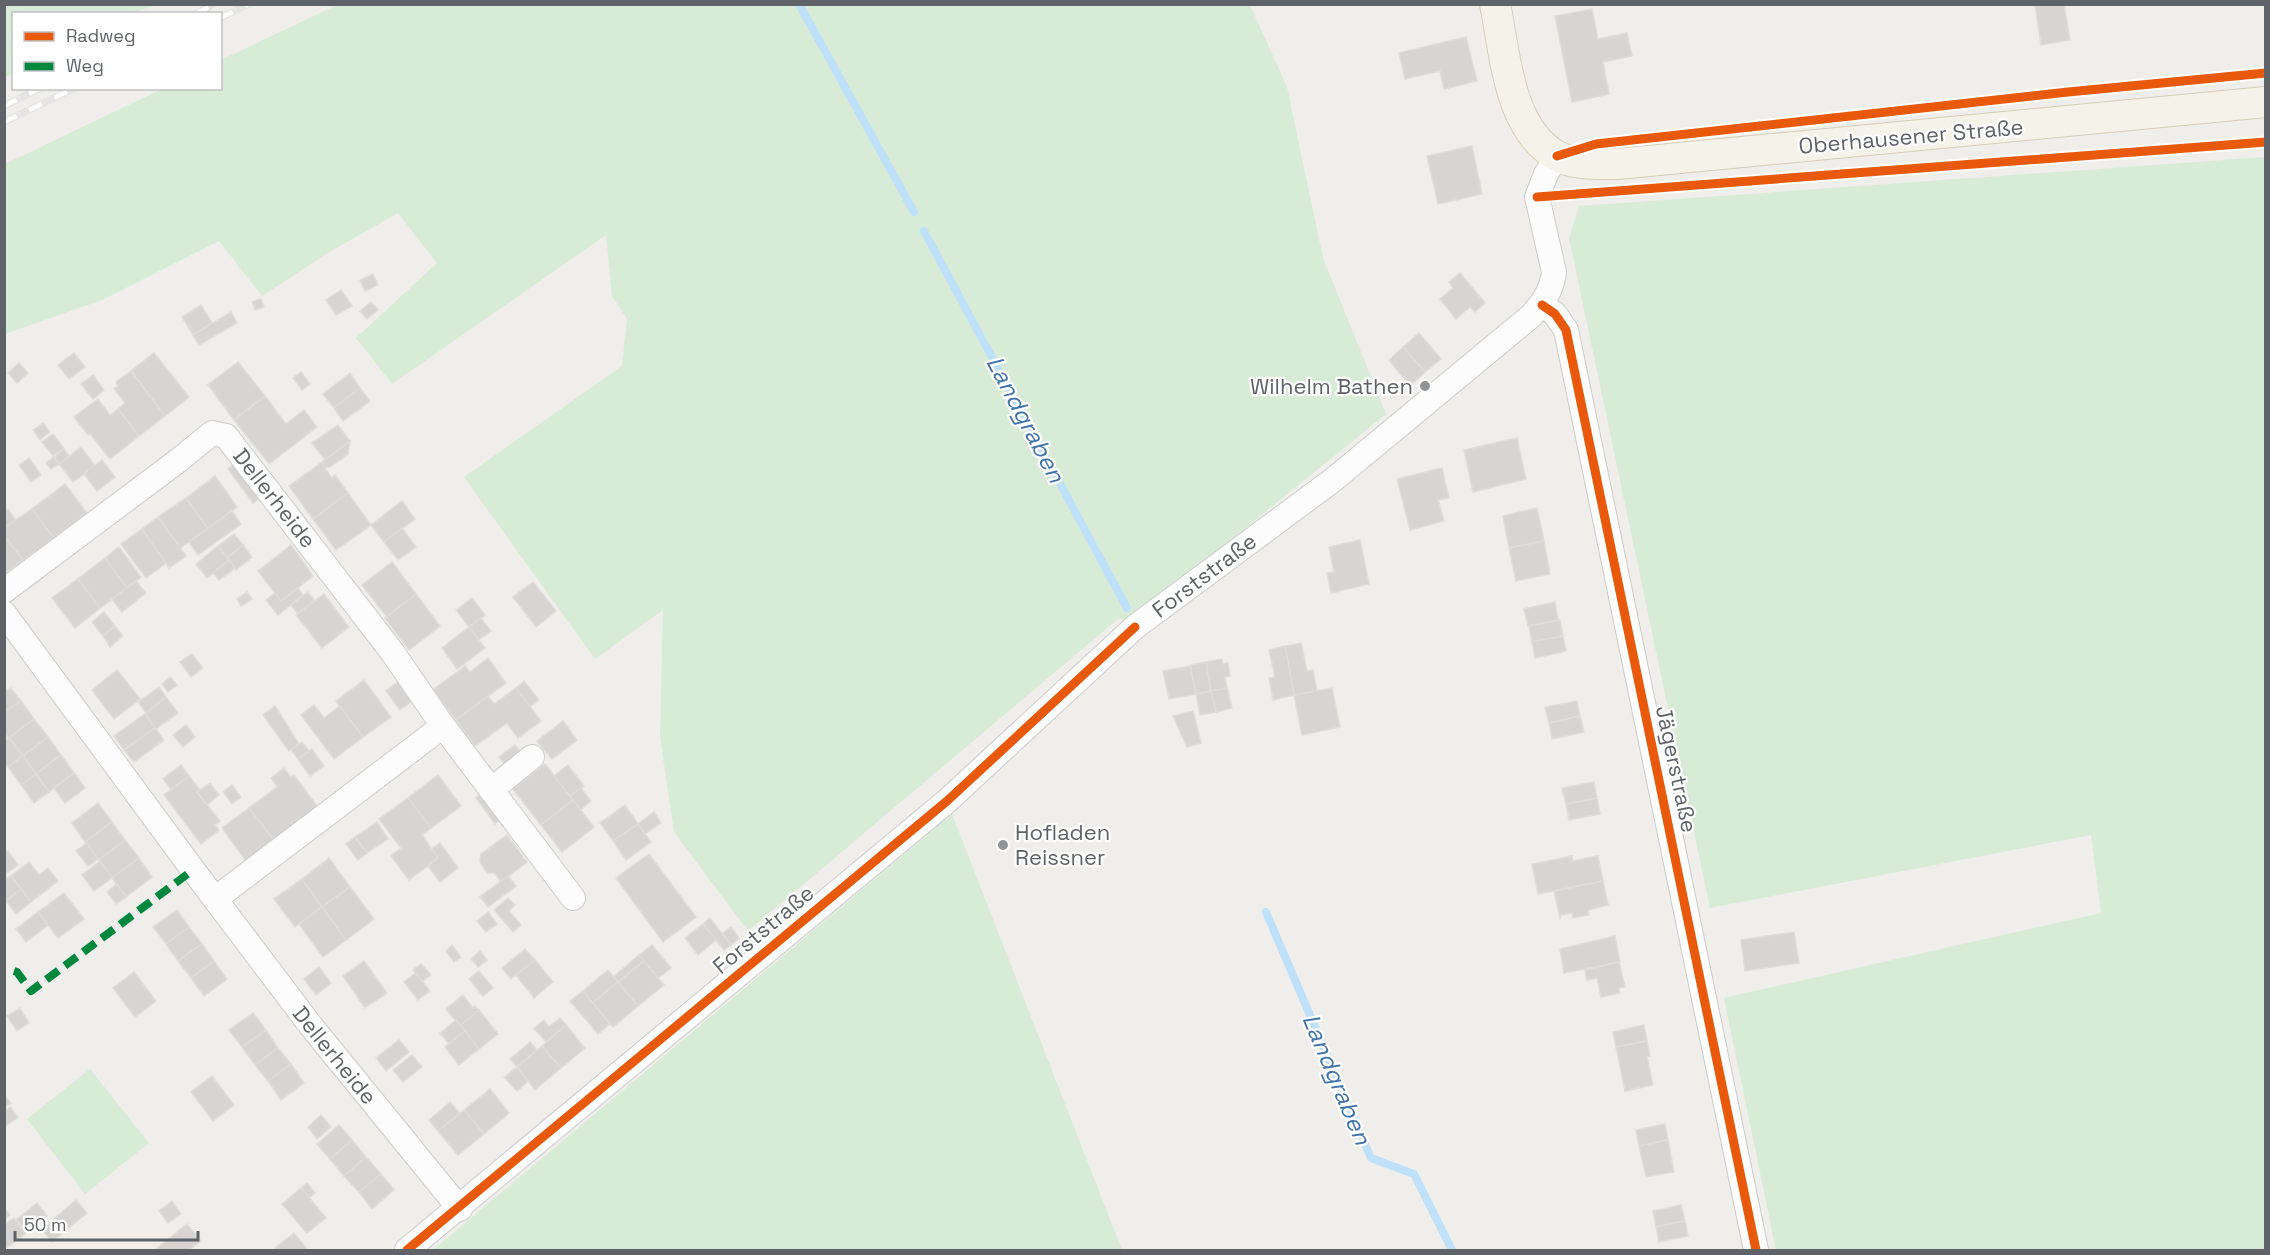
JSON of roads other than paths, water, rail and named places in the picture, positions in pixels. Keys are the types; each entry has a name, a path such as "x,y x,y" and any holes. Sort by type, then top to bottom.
{"main road":[{"path":"1495,4 1514,98 1529,129 1557,156"},
{"name":"Oberhausener Straße","path":"1557,156 1590,164 1617,164 2265,102"}],"street":[{"path":"1542,304 1553,283 1554,272 1537,197 1546,174 1557,156"},
{"name":"Forststraße","path":"407,1251 947,801 1135,627 1333,480 1531,316 1542,304"},
{"name":"Jägerstraße","path":"1542,304 1555,315 1566,330 1756,1251"},
{"name":"Dellerheide","path":"4,591 180,460 212,433 219,433 231,441 339,581 393,653 443,726 573,898"},
{"name":"Dellerheide","path":"4,613 311,1026 460,1209"},
{"path":"215,899 443,726"},
{"path":"491,790 532,757"}],"waterway":[{"name":"Landgraben","path":"799,4 914,212"},
{"name":"Landgraben","path":"924,231 1127,608"},
{"name":"Landgraben","path":"1266,912 1371,1158 1414,1174 1452,1250"}],"railway":[{"path":"200,12 214,4"},
{"path":"222,17 249,4"},
{"path":"4,106 37,90"},
{"path":"4,122 71,90"}],"place":[{"name":"Wilhelm Bathen","path":"1425,386"},
{"name":"Hofladen Reissner","path":"1003,845"}]}
